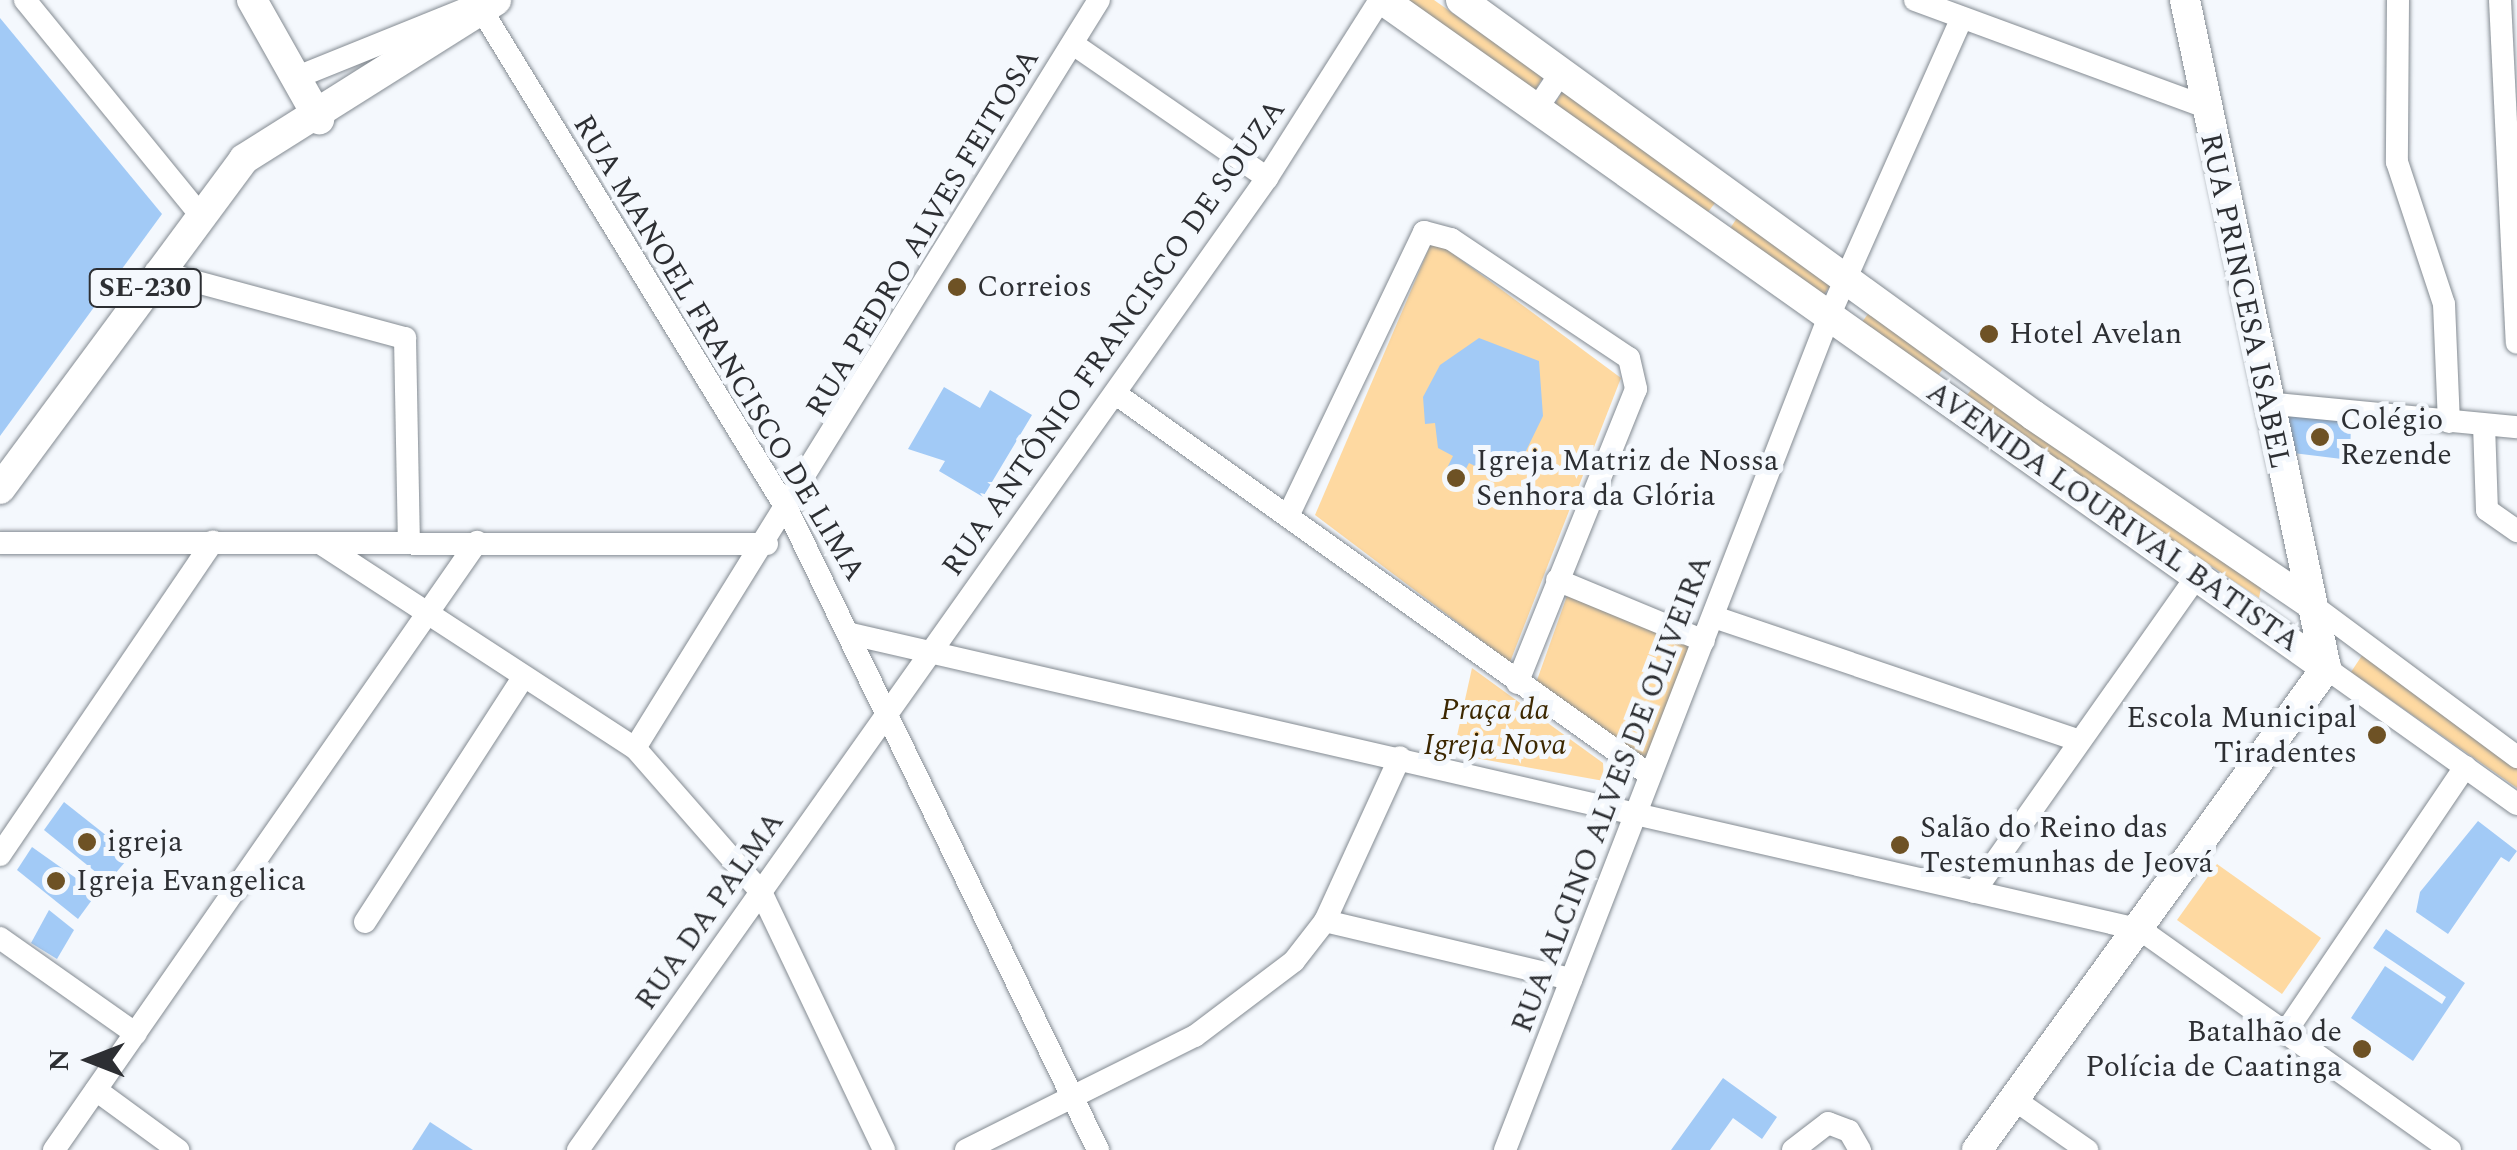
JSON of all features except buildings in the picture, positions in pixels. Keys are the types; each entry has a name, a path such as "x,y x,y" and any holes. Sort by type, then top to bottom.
{"main road":[{"path":"252,0 319,119 486,4"},
{"name":"AVENIDA LOURIVAL BATISTA","path":"1382,0 1711,228 2326,668"},
{"name":"AVENIDA LOURIVAL BATISTA","path":"1461,0 2307,601"},
{"name":"RUA PRINCESA ISABEL","path":"2186,0 2307,601 2326,668"},
{"name":"SE-230","path":"5,472 198,212 244,159 319,119"},
{"path":"1977,1150 2141,930 2326,668"}],"street":[{"path":"25,0 198,212"},
{"name":"RUA PEDRO ALVES FEITOSA","path":"635,748 788,513 1099,0"},
{"name":"RUA ANTÔNIO FRANCISCO DE SOUZA","path":"890,707 1267,178 1382,0"},
{"path":"1916,0 2206,107"},
{"path":"2398,0 2397,162 2444,304 2449,422"},
{"path":"2500,0 2517,343"},
{"path":"296,78 486,4"},
{"name":"RUA MANOEL FRANCISCO DE LIMA","path":"486,4 788,513 890,707 1098,1150"},
{"name":"RUA ALCINO ALVES DE OLIVEIRA","path":"1505,1150 1830,314 1851,280 1962,18"},
{"path":"1073,44 1267,178"},
{"path":"1538,108 1562,72"},
{"path":"1711,228 1734,197"},
{"path":"1288,516 1419,235 1432,230 1635,366 1636,389 1517,683"},
{"path":"156,271 405,338 408,542"},
{"path":"1116,394 1650,775"},
{"path":"2266,403 2517,428"},
{"path":"2484,425 2486,510 2517,531"},
{"path":"0,855 213,541"},
{"path":"54,1150 430,621 477,542"},
{"path":"320,543 430,621 635,748 761,892 884,1150"},
{"path":"0,544 766,544"},
{"path":"1974,892 2077,740 2198,574"},
{"path":"1557,580 1704,642"},
{"name":"AVENIDA LOURIVAL BATISTA","path":"2307,601 2517,758"},
{"path":"1714,617 2077,740"},
{"path":"851,634 1400,756 2141,930 2287,1030 2449,1150"},
{"name":"AVENIDA LOURIVAL BATISTA","path":"2326,668 2517,804"},
{"path":"365,922 522,679"},
{"name":"RUA DA PALMA","path":"578,1150 890,707"},
{"path":"966,1150 1074,1100 1220,1020 1294,961 1325,921 1400,756"},
{"path":"2287,1030 2465,767"},
{"path":"1325,921 1571,979"},
{"path":"0,938 136,1034"},
{"path":"96,1090 178,1150"},
{"path":"2015,1100 2087,1150"},
{"path":"1793,1150 1828,1123 1849,1131 1860,1150"}],"green space":[{"path":"1407,0 1434,0 1543,77 1533,94"},
{"path":"1566,86 1719,198 1708,212 1553,107"},
{"path":"1741,212 1835,279 1823,296 1729,230"},
{"path":"1433,239 1621,378 1510,662 1315,515"},
{"path":"1871,310 1948,362 1933,382 1859,326"},
{"path":"1975,385 2262,583 2259,598 1963,400"},
{"path":"1568,593 1690,645 1644,763 1536,683"},
{"path":"2363,654 2517,763 2517,788 2351,672"},
{"name":"Praça da Igreja Nova","path":"1472,668 1603,763 1604,781 1453,754"},
{"path":"2217,864 2321,938 2282,994 2177,920"}],"place":[{"name":"Correios","path":"957,287"},
{"name":"Hotel Avelan","path":"1989,334"},
{"name":"Colégio Rezende","path":"2320,437"},
{"name":"Igreja Matriz de Nossa Senhora da Glória","path":"1456,478"},
{"name":"Escola Municipal Tiradentes","path":"2377,735"},
{"name":"igreja","path":"87,842"},
{"name":"Salão do Reino das Testemunhas de Jeová","path":"1900,845"},
{"name":"Igreja Evangelica","path":"56,881"},
{"name":"Batalhão de Polícia de Caatinga","path":"2362,1049"}]}
